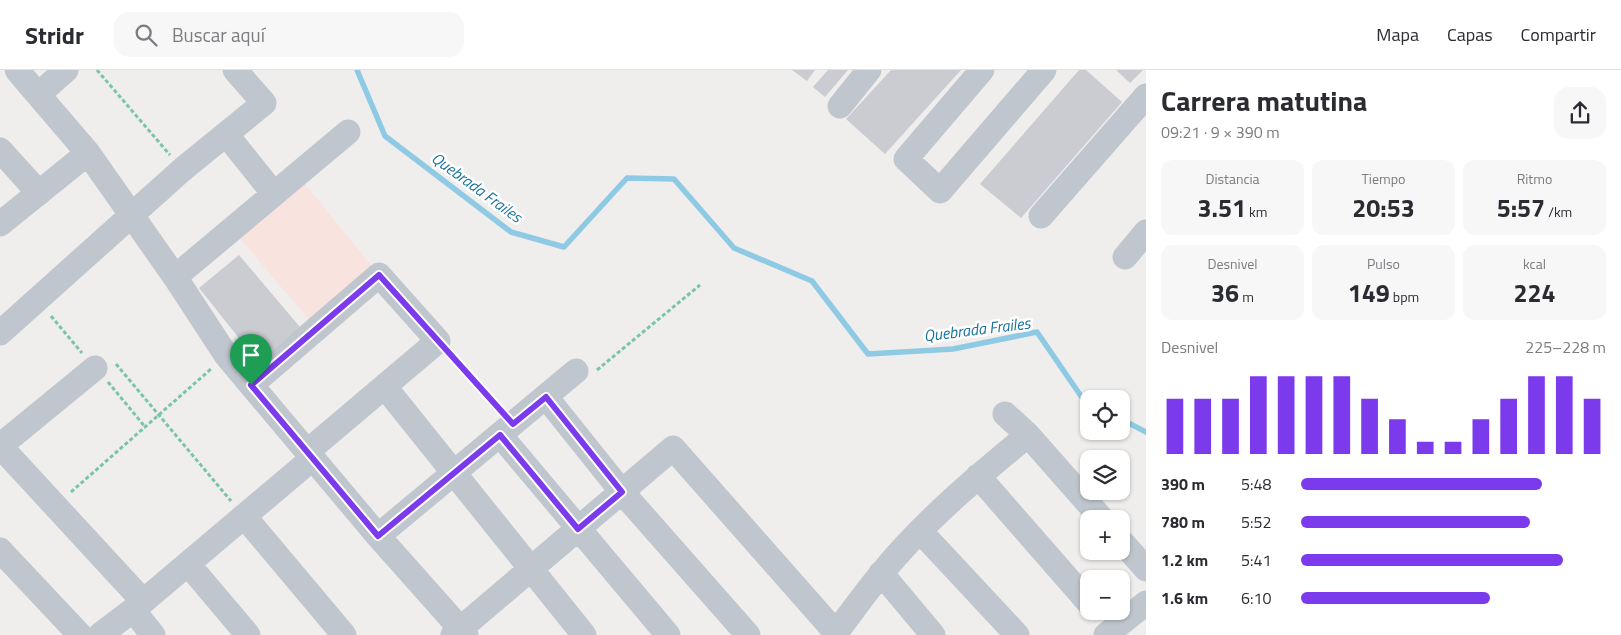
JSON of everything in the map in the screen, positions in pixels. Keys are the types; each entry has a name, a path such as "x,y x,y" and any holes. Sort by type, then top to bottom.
{"street":[{"path":"17,70 88,153 132,214 226,355 460,633 531,569 673,448 836,634 881,573 978,476 1028,435"},
{"path":"38,94 66,70"},
{"path":"0,333 183,169 264,103 235,70"},
{"path":"840,106 869,70"},
{"path":"982,70 906,159 940,191 1044,70"},
{"path":"1041,216 1146,96"},
{"path":"175,277 348,132"},
{"path":"226,134 274,194"},
{"path":"0,150 39,193"},
{"path":"0,224 88,153"},
{"path":"1124,256 1146,232"},
{"path":"100,635 244,516 438,341 379,275 251,385"},
{"path":"95,368 0,446 56,505 138,605 153,635"},
{"path":"378,536 576,371"},
{"path":"385,387 584,635"},
{"path":"546,397 622,492 748,635"},
{"path":"1005,414 1028,435 1094,510"},
{"path":"506,430 578,529 668,635"},
{"path":"978,476 1080,593"},
{"path":"244,516 344,635"},
{"path":"921,532 1016,635"},
{"path":"0,550 80,635"},
{"path":"1130,551 1146,569"},
{"path":"188,564 248,635"},
{"path":"881,573 933,635"},
{"path":"1105,625 1146,603"}],"path":[{"path":"97,70 183,169"},
{"path":"576,371 585,380 700,285"},
{"path":"438,341 506,430"},
{"path":"95,368 109,355 158,417 244,516"},
{"path":"56,505 226,355"}],"shaded area":[{"path":"297,174 379,275 317,329 232,229"}],"building":[{"path":"792,70 815,70 807,81"},
{"path":"828,70 848,70 825,97 813,87"},
{"path":"891,70 961,70 885,154 846,119"},
{"path":"1079,70 1086,70 1122,102 1021,218 980,184"},
{"path":"1116,70 1143,70 1130,83"},
{"path":"239,255 300,327 258,362 199,288"}],"waterway":[{"name":"Quebrada Frailes","path":"357,70 385,136 511,232 564,247 627,178 674,179 734,248 812,281 868,354 953,349 1037,332 1080,395"},
{"name":"Quebrada Frailes","path":"1130,424 1146,432"}],"route":[{"path":"379,275 513,424 546,397 622,492 578,529 500,435 378,536 251,385 379,275"}]}
